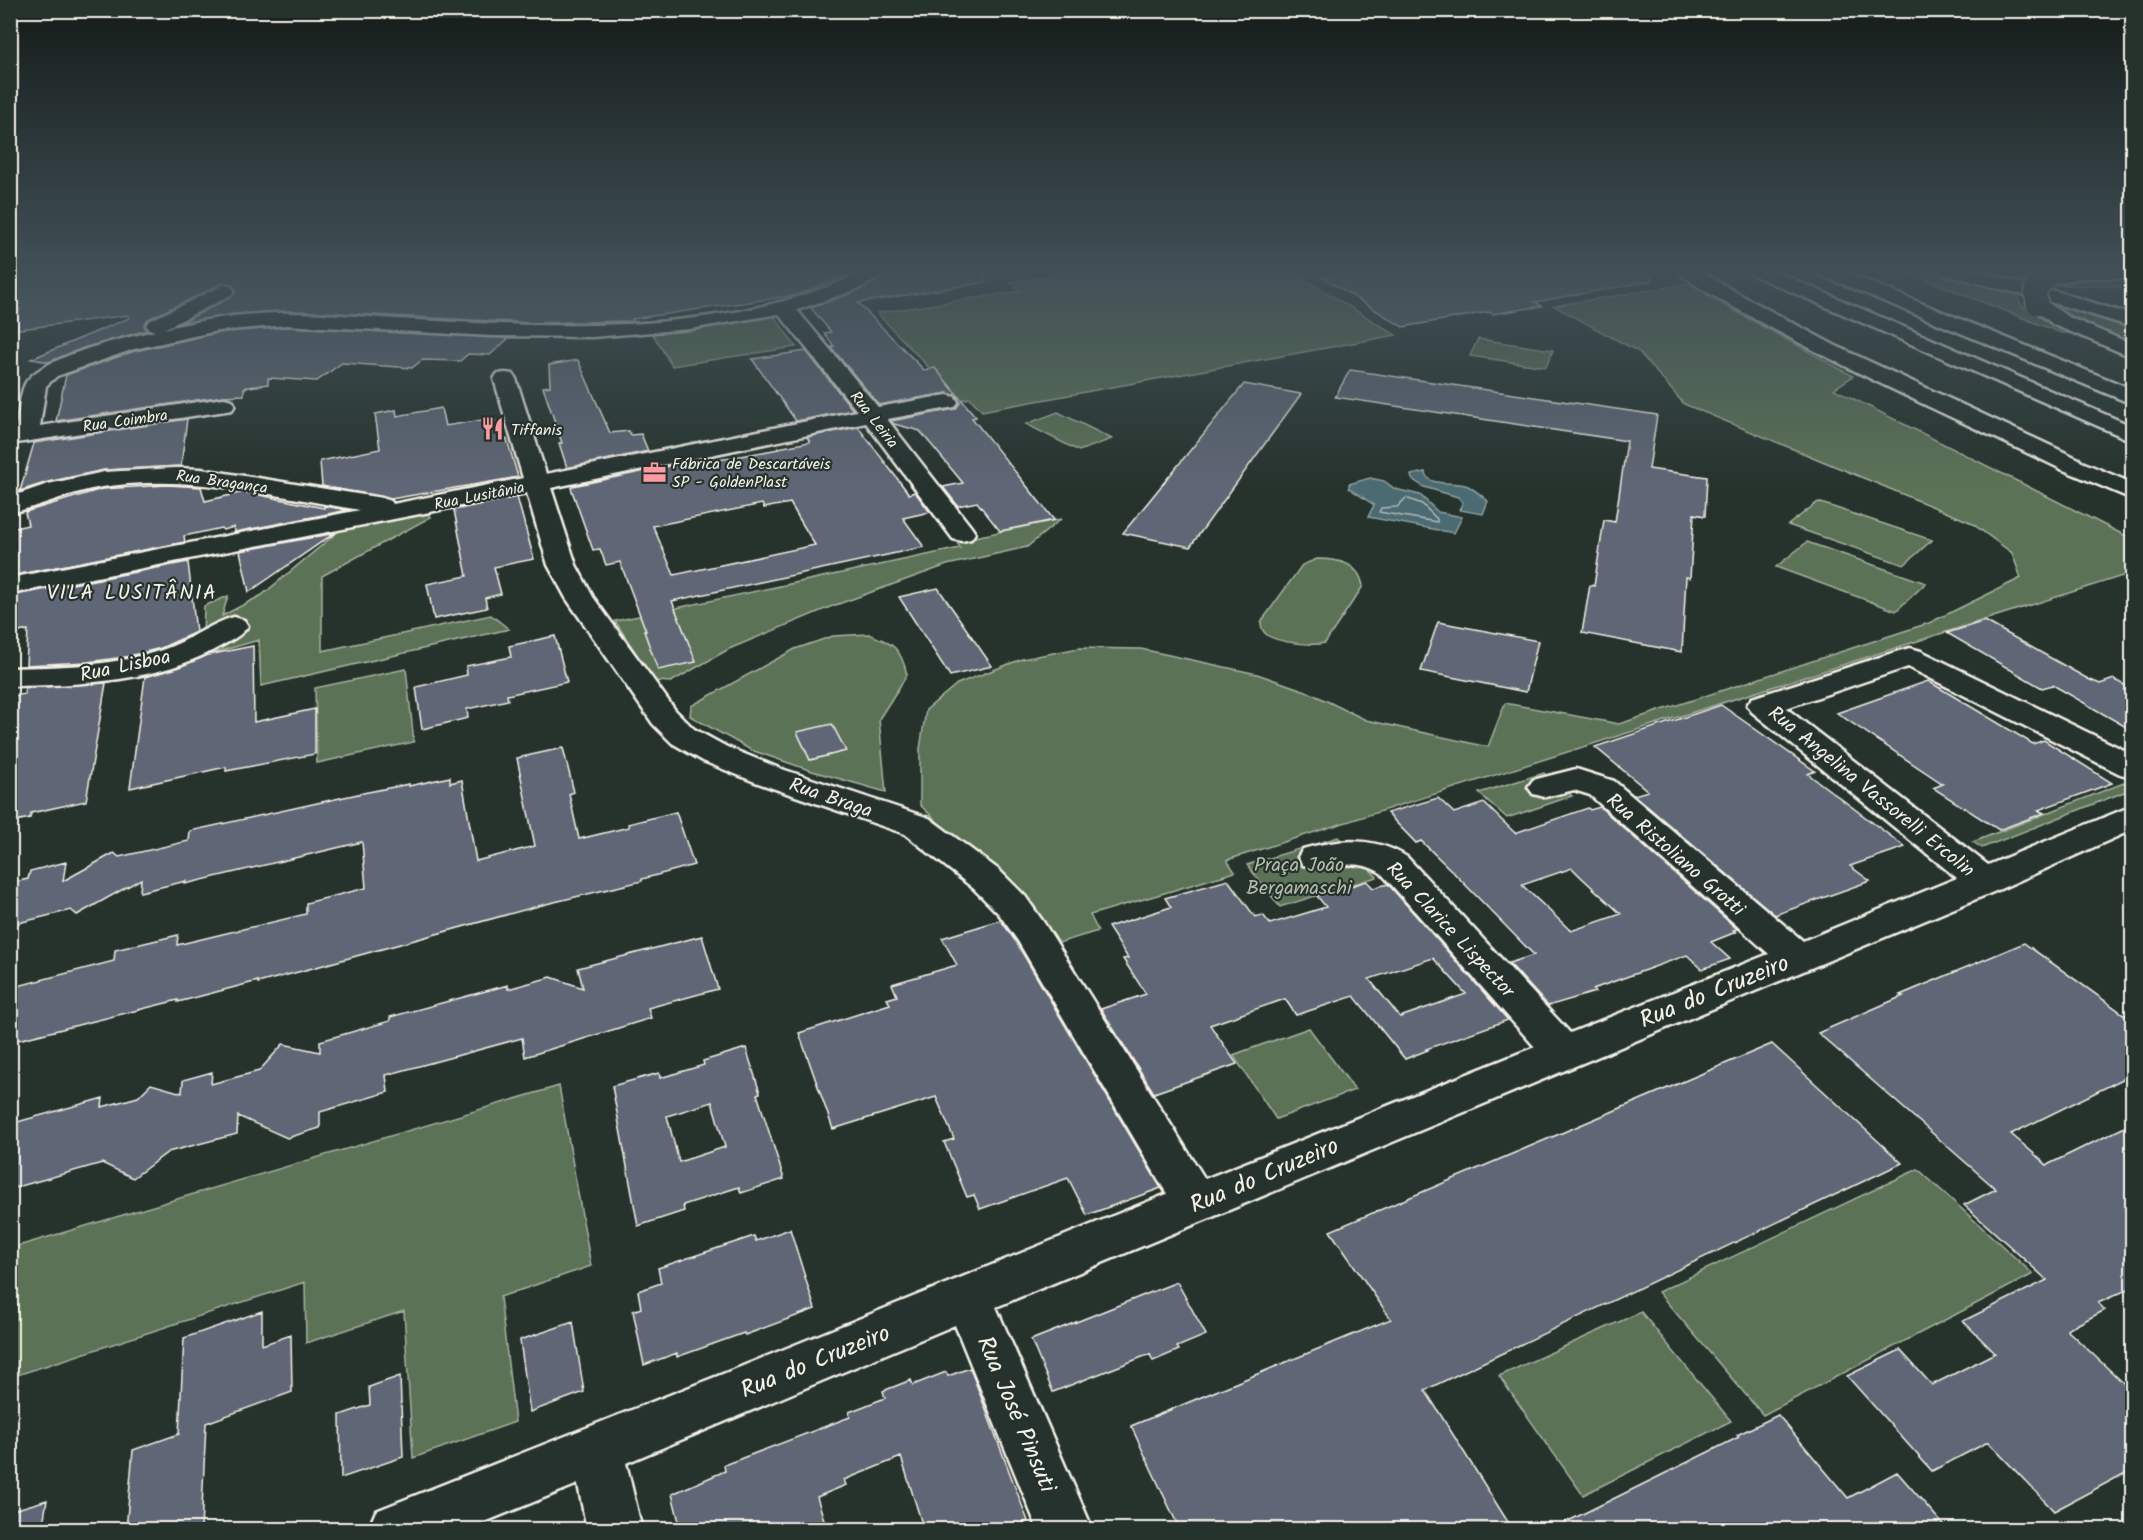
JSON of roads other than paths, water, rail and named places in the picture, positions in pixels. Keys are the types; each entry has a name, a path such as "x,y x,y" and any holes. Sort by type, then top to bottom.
{"main road":[{"path":"19,431 22,384 37,381 46,373 63,365 130,342"},
{"name":"Rua Leiria","path":"813,342 872,414 962,533"},
{"path":"1815,342 2133,492"},
{"path":"1922,342 2133,434"},
{"path":"1964,342 2133,413"},
{"path":"1999,342 2133,397"},
{"path":"2111,342 2133,351"},
{"name":"Rua Braga","path":"505,379 562,565 580,598 664,717 683,736 715,754 766,775 917,826 986,879 1012,905 1196,1203"},
{"name":"Rua Lusitânia","path":"10,586 538,483 872,414 947,402"},
{"name":"Rua Coimbra","path":"19,431 224,405"},
{"path":"2070,464 2133,499"},
{"name":"Rua Bragança","path":"10,506 58,488 87,481 130,475 171,474 201,476 401,510"},
{"name":"Rua Lisboa","path":"10,677 80,676 142,665 198,647 234,626"},
{"name":"Rua Angelina Vassorelli Ercolin","path":"1985,881 1763,705 1910,657 2133,766"},
{"name":"Rua Ristoliano Grotti","path":"1545,787 1576,779 1602,788 1797,957"},
{"name":"Rua do Cruzeiro","path":"395,1530 597,1451 1196,1203 1985,881 2133,817"},
{"name":"Rua Clarice Lispector","path":"1316,857 1359,850 1372,852 1394,865 1564,1053"},
{"name":"Rua José Pinsuti","path":"968,1298 1066,1530"},
{"path":"597,1451 615,1530"}],"water":[{"path":"1425,472 1427,477 1436,482 1463,484 1476,491 1488,501 1483,514 1460,510 1462,502 1458,497 1424,487 1412,479 1411,475"},
{"path":"1370,478 1384,481 1395,489 1420,495 1438,512 1462,517 1454,533 1368,517 1374,505 1349,488 1349,484"}],"place":[{"name":"Tiffanis","path":"493,429"},
{"name":"Fábrica de Descartáveis SP - GoldenPlast","path":"654,472"}],"district":[{"name":"VILA LUSITÂNIA","path":"132,592"}],"park label":[{"name":"Praça João Bergamaschi","path":"1299,876"}]}
